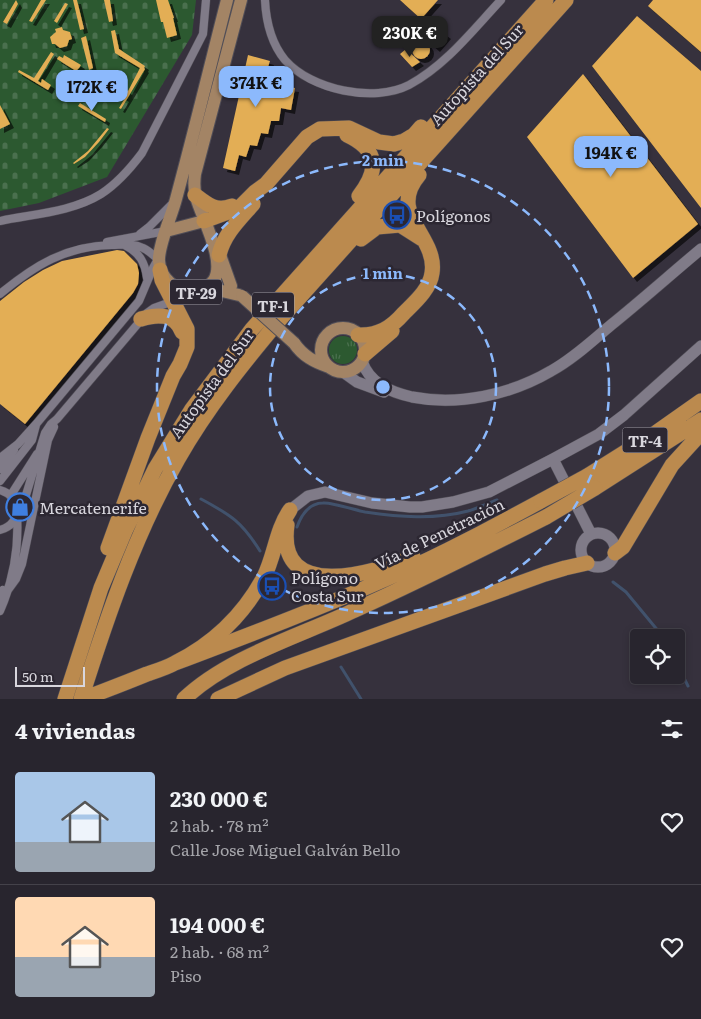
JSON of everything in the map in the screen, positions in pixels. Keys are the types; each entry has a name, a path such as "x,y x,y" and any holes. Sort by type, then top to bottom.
{"highway":[{"name":"Autopista del Sur","path":"64,699 101,588 125,531 155,469 192,408 252,329 349,218 546,0"},
{"name":"Autopista del Sur","path":"82,699 112,607 138,540 156,500 179,458 208,412 241,366 325,269 566,0"},
{"path":"204,221 234,211 266,184 308,137 320,130 349,128 379,142 394,144 414,135 429,118 443,115"},
{"path":"337,128 363,146 373,164 373,173 350,207 349,218"},
{"path":"363,358 391,332 398,321 426,290 432,275 432,260 429,248 422,239 408,210 408,192 416,178 444,148 444,136"},
{"path":"219,260 223,241 227,234 262,194 266,184"},
{"path":"196,195 209,206 216,208 224,209 243,202"},
{"path":"325,269 338,266 366,234 377,227 400,226 422,239"},
{"path":"159,264 161,277 184,322 188,338 184,357 176,369"},
{"path":"101,588 99,572 148,438 176,369 184,340 182,329 172,318 161,315 141,319"},
{"path":"358,335 379,333 398,321"},
{"name":"Vía de Penetración","path":"184,699 223,670 372,602 546,517 657,432 701,401"},
{"name":"Vía de Penetración","path":"175,663 338,600 440,554 541,501 591,482 701,420"},
{"path":"615,553 623,547 672,465 701,433"},
{"path":"290,510 285,539 290,554 294,561 306,572 322,577 342,576 376,569 423,553 470,531 491,528"},
{"path":"175,663 202,646 232,622 248,604 268,567 281,526 290,510"},
{"path":"218,699 285,668 344,646 545,574 587,563"},
{"name":"TF-4","path":"82,699 175,663"}],"main road":[{"name":"TF-29","path":"219,260 214,279 207,288 200,292 187,291 171,284 159,264 227,0"},
{"path":"241,0 195,174 196,195 204,221 231,286 294,343 306,357 316,363 343,372 357,367 363,358 362,340 358,335 346,328 332,331 318,345 294,343"},
{"path":"166,231 204,221"},
{"path":"200,292 222,291 242,296"},
{"path":"323,341 321,354 324,362 329,367"}],"street":[{"path":"0,221 81,203 99,195 128,171 142,153 203,34 206,0"},
{"path":"266,0 266,16 272,40 285,61 304,76 325,86 348,92 390,92 408,86 443,63 501,0"},
{"path":"137,236 149,227 176,199"},
{"path":"0,294 24,274 58,255 75,249 166,231"},
{"path":"0,469 18,444 138,301 148,280 159,264 143,248 124,245 94,246"},
{"path":"124,245 139,255 146,268 148,280"},
{"path":"343,372 348,377 372,388 423,399 458,400 490,395 529,382 551,371 567,360 642,300 701,249"},
{"path":"0,530 9,526 26,495 47,429 141,319 154,308 200,292"},
{"path":"290,510 299,501 308,496 325,492 372,503 422,507 453,502 489,492 553,460 611,425 701,346"},
{"path":"363,358 364,369 372,378 380,386 396,393"},
{"path":"4,592 19,574 48,440 57,419"},
{"path":"0,481 32,440 37,423"},
{"path":"0,458 18,444"},
{"path":"11,495 41,447"},
{"path":"553,460 591,534"},
{"path":"0,490 11,495 17,511 18,529 12,573 4,592 0,611"},
{"path":"602,533 614,542 615,553 609,563 598,567 587,563 581,553 581,548 586,537 591,534 602,533"}],"green space":[{"path":"0,0 196,0 192,35 107,177 39,203 0,211"},
{"path":"343,336 353,340 357,350 353,360 343,364 333,360 329,350 333,340"}],"building":[{"path":"16,0 18,4 7,24 3,22"},
{"path":"41,0 46,0 32,22 29,21"},
{"path":"73,0 77,0 84,29 80,30"},
{"path":"104,0 110,0 113,21 109,22"},
{"path":"156,0 168,0 177,35 167,38"},
{"path":"400,0 438,0 421,19"},
{"path":"653,0 701,0 701,52 648,6"},
{"path":"65,3 68,4 57,23 54,21"},
{"path":"637,16 701,71 701,208 592,66"},
{"path":"62,27 63,30 70,32 72,39 69,40 67,46 60,48 52,44 50,37 56,32 55,29"},
{"path":"439,29 447,35 436,48 428,41"},
{"path":"115,30 119,49 145,66 121,109 119,108 125,98 91,78 85,87 82,85 88,75 91,77 95,71 128,91 140,68 115,53 111,31"},
{"path":"86,36 93,68 89,70 81,38"},
{"path":"421,41 427,44 430,50 427,56 421,59 415,56 412,50 415,44"},
{"path":"406,49 420,62 412,67 400,54"},
{"path":"51,52 54,54 38,81 41,83 42,79 51,85 48,90 18,72 19,70 34,78"},
{"path":"64,55 81,65 76,71 57,59 59,56 63,58"},
{"path":"248,55 270,61 268,67 275,69 274,77 288,80 287,87 295,88 291,110 281,108 279,121 271,121 268,134 261,133 257,146 250,145 246,157 239,155 235,171 223,168"},
{"path":"583,74 698,224 633,278 527,137"},
{"path":"80,103 106,119 105,122 78,106"},
{"path":"0,105 10,124 0,129"},
{"path":"107,128 109,129 99,142 85,157 74,164 88,151"},
{"path":"117,250 124,251 137,264 139,273 138,284 133,293 25,424 0,404 0,301 24,282 62,261"}],"waterway":[{"path":"201,499 235,520 260,551"},
{"path":"297,527 306,511 318,504 327,503 378,514 429,517 468,511 497,500"},
{"path":"613,582 626,592 657,629"},
{"path":"341,667 361,699"},
{"path":"685,680 688,686"}],"place":[{"name":"Polígonos","path":"397,215"},
{"name":"Mercatenerife","path":"20,507"},
{"name":"Polígono Costa Sur","path":"272,586"}]}
